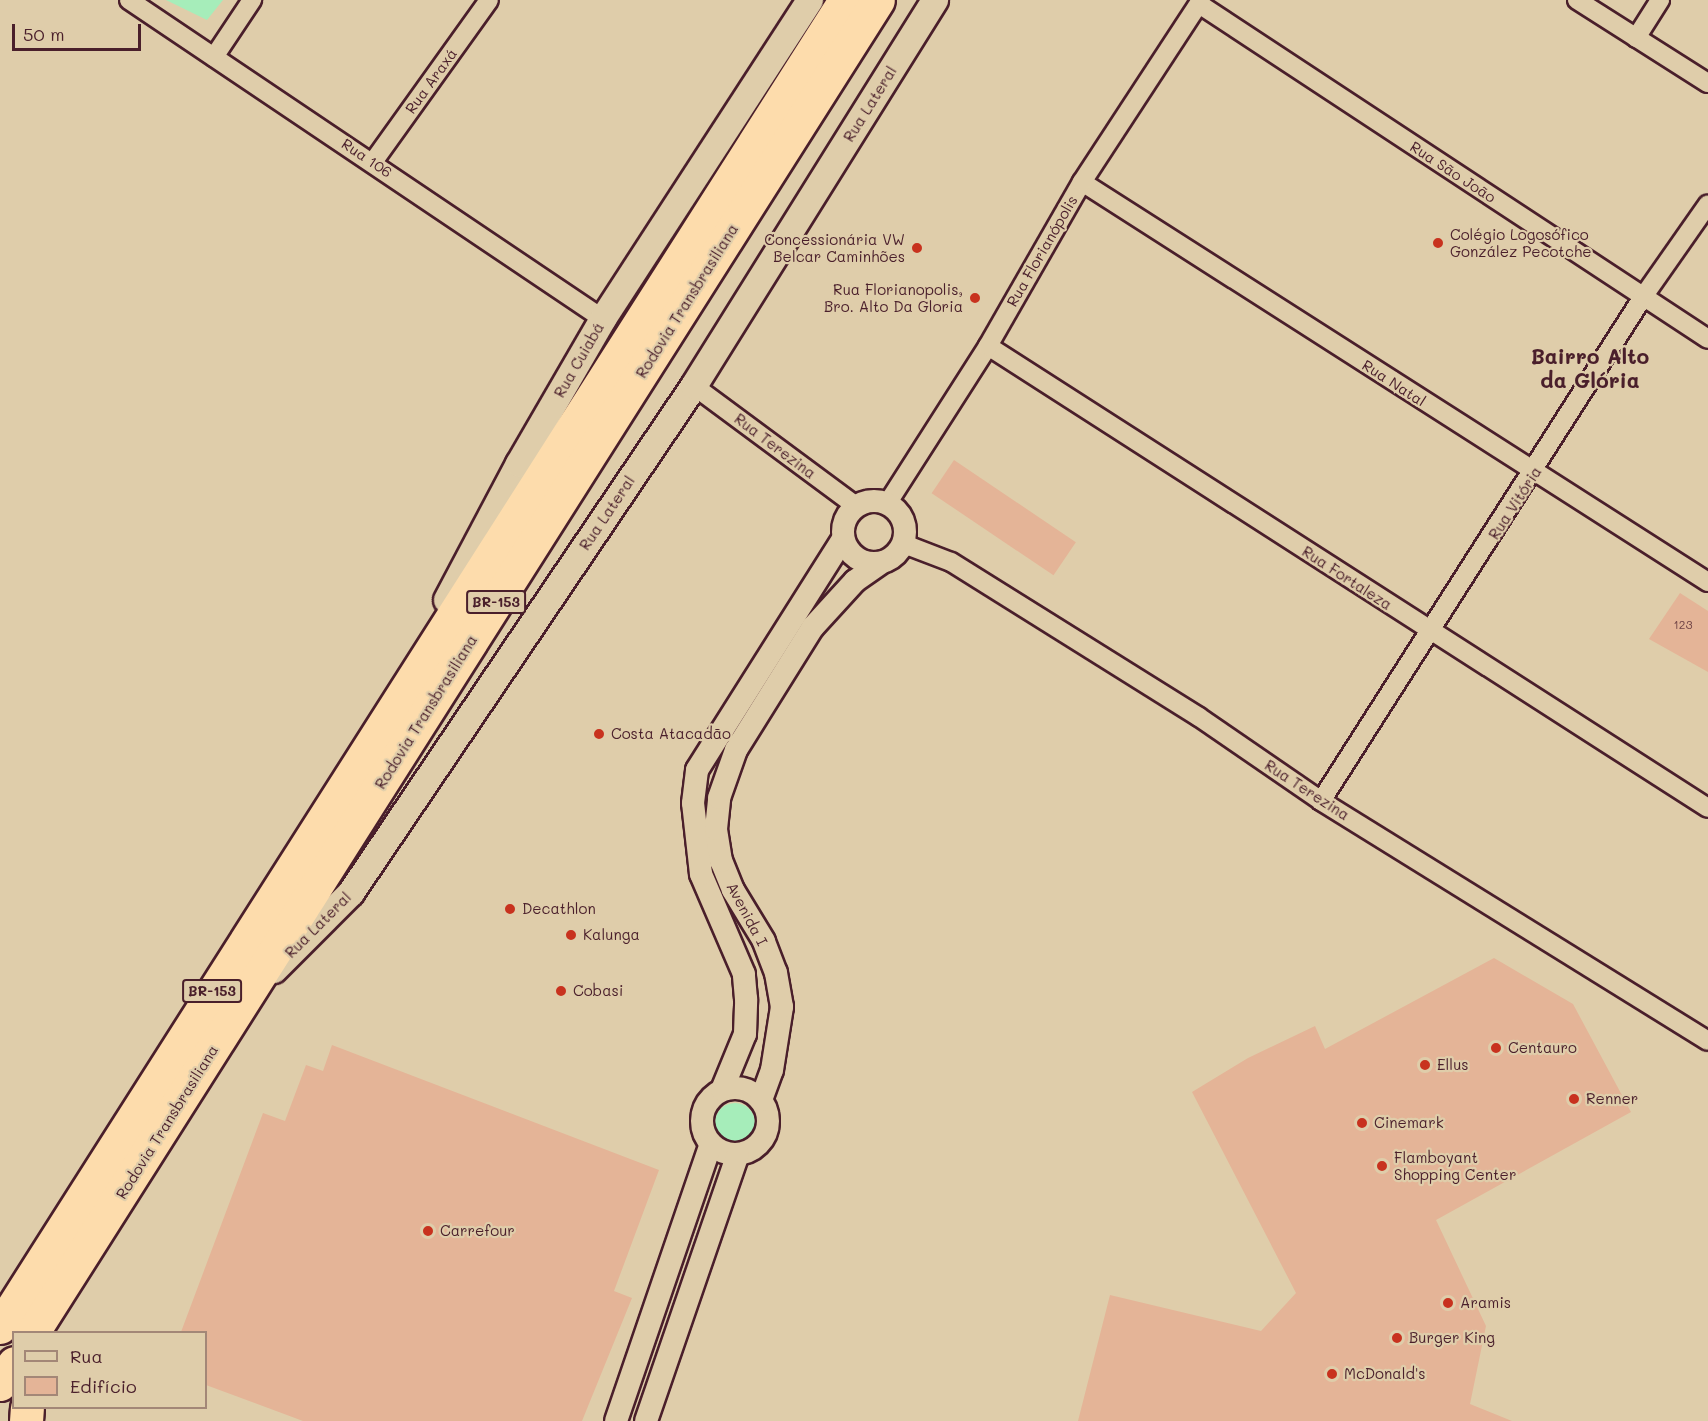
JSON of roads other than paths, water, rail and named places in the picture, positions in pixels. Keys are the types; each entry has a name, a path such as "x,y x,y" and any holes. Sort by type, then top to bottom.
{"highway":[{"name":"Rodovia Transbrasiliana","path":"0,1327 48,1246 845,0"},
{"name":"Rodovia Transbrasiliana","path":"34,1331 878,0"},
{"path":"57,1331 115,1205"},
{"path":"0,1303 48,1246"},
{"path":"0,1384 12,1366"}],"main road":[{"name":"Rua Cuiabá","path":"375,736 519,464 603,319 810,0"},
{"name":"Rua Lateral","path":"244,999 351,893 694,386 935,0"}],"street":[{"name":"Rua 106","path":"129,0 373,162 603,319"},
{"path":"214,57 252,0"},
{"name":"Rua Araxá","path":"373,162 489,0"},
{"path":"1577,0 1708,83"},
{"path":"1636,38 1660,0"},
{"name":"Rua Florianópolis","path":"886,504 988,346 1082,182 1200,2"},
{"name":"Rua São João","path":"1200,2 1708,339"},
{"name":"Rua Natal","path":"1082,182 1534,473 1708,582"},
{"name":"Rua Vitória","path":"1321,801 1534,473 1643,297 1708,204"},
{"name":"Rua Fortaleza","path":"988,346 1708,808"},
{"name":"Rua Terezina","path":"694,386 856,506"},
{"path":"871,501 886,504 903,521 904,544 881,563 853,556 843,538 843,522 856,506 871,501"},
{"name":"Avenida I","path":"722,1090 745,1034 746,999 744,974 701,874 693,803 697,770 843,538"},
{"name":"Rua Terezina","path":"904,544 951,562 1199,717 1321,801 1708,1041"},
{"name":"Avenida I","path":"761,1100 772,1070 782,1007 776,972 764,941 733,890 721,861 716,829 719,798 736,750 813,627 855,581 881,563"},
{"path":"616,1421 711,1144 702,1125 702,1115 706,1104 722,1090 743,1089 761,1100 766,1109 767,1130 756,1146 738,1154 711,1144"},
{"path":"646,1421 738,1154"}],"place":[{"name":"Colégio Logosófico González Pecotche","path":"1438,243"},
{"name":"Concessionária VW Belcar Caminhões","path":"917,248"},
{"name":"Rua Florianopolis, Bro. Alto Da Gloria","path":"975,298"},
{"name":"Costa Atacadão","path":"599,734"},
{"name":"Decathlon","path":"510,909"},
{"name":"Kalunga","path":"571,935"},
{"name":"Cobasi","path":"561,991"},
{"name":"Centauro","path":"1496,1048"},
{"name":"Ellus","path":"1425,1065"},
{"name":"Renner","path":"1574,1099"},
{"name":"Cinemark","path":"1362,1123"},
{"name":"Flamboyant Shopping Center","path":"1382,1166"},
{"name":"Carrefour","path":"428,1231"},
{"name":"Aramis","path":"1448,1303"},
{"name":"Burger King","path":"1397,1338"},
{"name":"McDonald's","path":"1332,1374"}],"district":[{"name":"Bairro Alto da Glória","path":"1590,368"}]}
